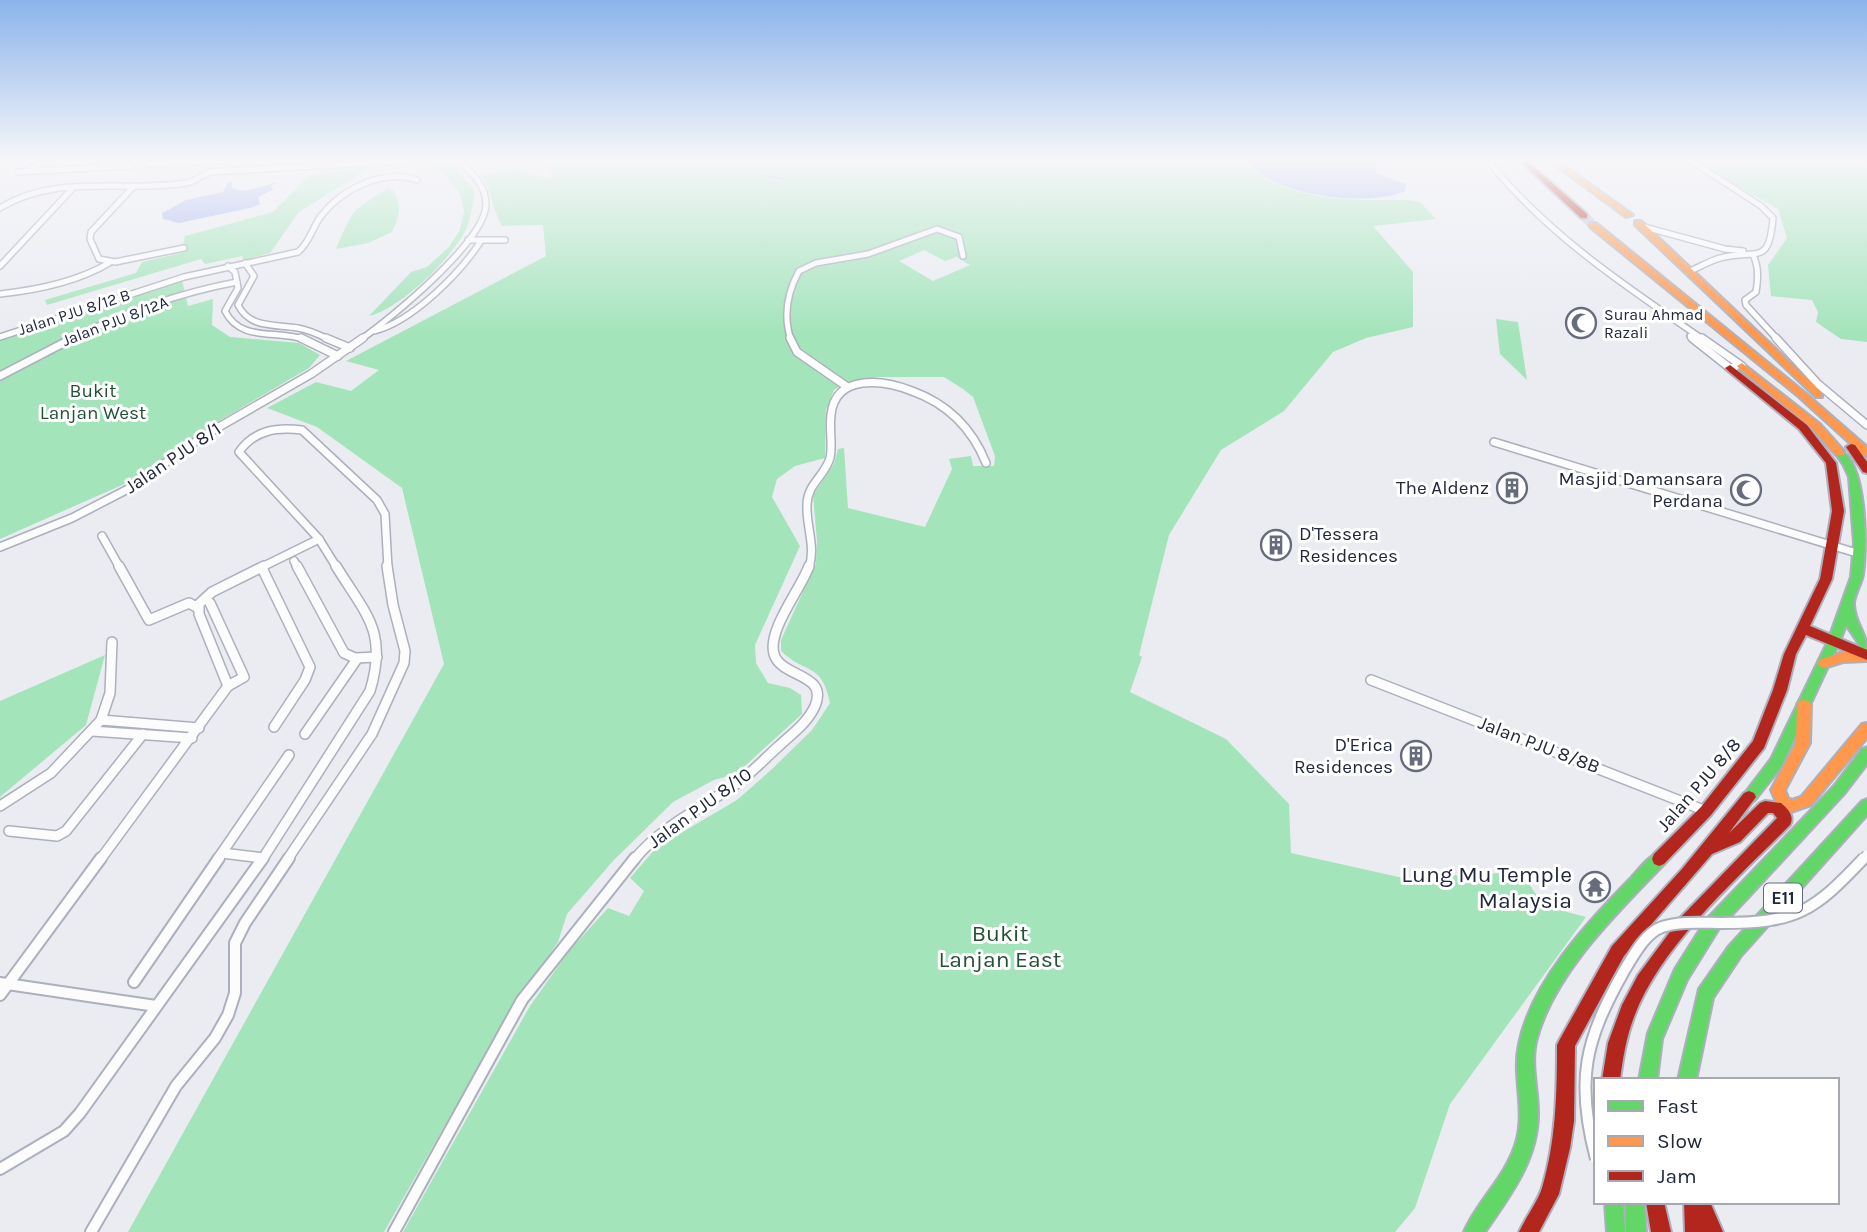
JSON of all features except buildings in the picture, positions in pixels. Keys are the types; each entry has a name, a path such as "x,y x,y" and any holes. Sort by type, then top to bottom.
{"main road":[{"path":"1584,217 1801,394 1867,453"},
{"path":"1631,217 1867,440"},
{"name":"Jalan PJU 8/8","path":"1474,1232 1515,1172 1529,1124 1527,1042 1534,1022 1563,971 1601,919 1706,811 1759,744 1780,690 1790,654 1826,579 1834,547 1838,511 1831,463 1803,427 1736,367"},
{"name":"Jalan PJU 8/8","path":"1529,1232 1550,1194 1561,1148 1565,1121 1566,1045 1618,951 1708,849 1776,764 1848,606 1860,554 1854,477 1848,463 1816,426 1736,367"},
{"path":"1801,394 1848,443 1867,470"},
{"path":"1848,606 1853,628 1867,647"},
{"path":"1802,628 1867,656"},
{"path":"1824,663 1843,657 1867,656"},
{"path":"1804,705 1807,724 1804,744 1778,790 1783,802 1791,806 1806,802 1867,728"},
{"name":"E11","path":"1648,1078 1654,1039 1681,975 1712,925 1839,790 1867,752"},
{"name":"E11","path":"1687,1078 1705,995 1735,951 1867,805"},
{"path":"1611,1078 1622,1028 1635,996 1676,935 1785,821 1781,811 1770,806 1765,807 1735,837 1708,849"},
{"path":"1735,873 1765,849 1808,823"},
{"path":"1614,1204 1617,1231"},
{"path":"1635,1204 1636,1232"},
{"path":"1655,1204 1661,1232"},
{"path":"1692,1204 1695,1232"},
{"path":"1702,1204 1713,1232"}],"street":[{"path":"0,266 45,217"},
{"path":"106,217 90,235 99,259 109,263"},
{"name":"Jalan PJU 8/12 B","path":"0,337 53,321 105,300 303,249 322,217"},
{"path":"374,331 449,265 482,217"},
{"path":"1538,217 1565,241 1692,334 1726,355"},
{"path":"1688,272 1720,258 1753,255 1765,250 1771,243 1771,217"},
{"path":"1636,221 1725,249 1765,250"},
{"path":"963,256 959,237 937,229 868,254 816,263 799,271 787,303 792,345 797,352 846,386 882,383 925,396 951,411 970,429 986,463"},
{"path":"468,240 505,240"},
{"path":"374,331 389,329 414,309 464,264 481,240"},
{"path":"0,293 27,290 97,270 109,263 184,248"},
{"path":"1753,255 1758,263 1756,292 1745,300 1746,305 1818,384 1867,425"},
{"path":"245,263 254,276 250,287 237,305 239,311 252,321 307,330 350,348"},
{"path":"228,267 235,272 237,285 225,311 227,318 241,330 296,336 338,356"},
{"name":"Jalan PJU 8/12A","path":"0,376 87,330 168,300 237,285 250,287"},
{"name":"Jalan PJU 8/1","path":"0,547 72,518 128,489 205,435 338,356 374,331"},
{"path":"1692,334 1706,349"},
{"name":"Jalan PJU 8/8","path":"1692,334 1706,349 1736,367"},
{"path":"1700,341 1726,355"},
{"name":"Jalan PJU 8/8","path":"1726,355 1736,367"},
{"name":"Jalan PJU 8/10","path":"394,1232 522,1000 570,938 641,851 676,823 738,782 804,723 813,711 817,697 814,683 778,664 773,653 773,644 811,563 813,542 806,500 815,477 829,461 830,423 834,402 846,386"},
{"path":"0,1169 64,1131 80,1113 263,858 370,691 376,673 378,639 375,630 319,539 239,452 249,439 272,430 302,430 377,500 385,514 385,550 393,605 404,643 404,663 372,734 244,923 235,943 235,993 228,1015 215,1038 176,1086 91,1232"},
{"path":"1494,442 1860,554"},
{"path":"102,536 149,620 189,603 198,608 228,686"},
{"path":"198,608 206,596 319,539"},
{"path":"294,561 344,653 357,659 377,657"},
{"path":"262,568 310,667 305,680 274,727"},
{"path":"0,995 4,983 192,738 228,686 244,677 209,603"},
{"path":"0,806 51,773 101,720 110,694 112,642"},
{"path":"305,734 357,659"},
{"name":"Jalan PJU 8/8B","path":"1371,680 1706,811"},
{"path":"101,720 199,728"},
{"path":"92,731 192,738"},
{"path":"9,831 57,836 66,831 143,734"},
{"path":"134,982 289,755"},
{"path":"222,853 263,858"},
{"path":"1594,1153 1590,1141 1586,1089 1587,1053 1623,974 1644,941 1654,931 1671,924 1752,925 1789,920 1813,910 1867,855"},
{"path":"4,983 156,1006"},
{"path":"1609,1204 1617,1231"}],"green space":[{"path":"253,217 295,217 270,253 244,260 242,256 205,264 201,259 47,305 45,300 136,273 142,262 181,253 185,236"},
{"path":"351,217 397,217 392,232 368,243 336,249"},
{"path":"463,217 470,217 451,253 425,280 396,303 369,316 411,272 427,267 449,247 460,230"},
{"name":"Bukit Lanjan East","path":"498,217 1436,219 1373,226 1413,272 1413,327 1366,338 1333,352 1284,411 1221,450 1169,535 1139,655 1142,657 1130,692 1226,739 1289,804 1291,853 1403,878 1521,872 1544,906 1586,917 1450,1104 1415,1208 1395,1232 403,1232 530,1006 569,951 608,908 629,916 644,891 630,878 657,847 737,800 812,730 830,703 827,690 818,675 781,651 781,640 816,563 813,495 834,464 838,449 844,448 848,508 925,527 952,469 949,459 971,456 973,466 994,466 995,456 973,397 963,389 944,377 880,377 847,382 834,390 826,410 825,458 795,466 777,479 772,497 800,546 755,645 756,663 768,683 790,688 801,695 802,714 736,774 714,780 673,802 613,861 567,914 558,942 501,1027 384,1232 128,1232 444,664 402,488 317,427 267,408 316,382 351,391 379,370 346,361 546,256 543,225 502,226","holes":["924,250 945,261 956,257 970,265 933,281 899,261"]},
{"path":"1781,217 1867,217 1867,342 1841,339 1816,322 1818,312 1812,300 1771,296 1768,265 1787,238"},
{"name":"Bukit Lanjan West","path":"182,280 188,306 213,299 212,325 230,337 299,343 320,355 309,368 207,428 147,474 0,539 0,339"},
{"path":"1496,319 1518,322 1527,380 1500,354"},
{"path":"105,655 86,725 0,797 0,701"}],"water":[{"path":"163,217 205,217 179,223"}],"tunnel":[{"path":"1585,217 1593,225"}],"traffic: fast":[{"path":"1749,797 1776,763 1834,641 1857,577 1860,543 1854,477 1840,453"},
{"path":"1848,606 1853,628 1867,647"},
{"path":"1648,1078 1654,1039 1681,975 1712,925 1839,790 1867,753"},
{"path":"1687,1078 1705,995 1735,951 1867,805"},
{"path":"1474,1232 1500,1194 1522,1154 1530,1114 1526,1049 1537,1014 1583,942 1659,859"},
{"path":"1614,1204 1616,1230"},
{"path":"1635,1204 1636,1232"}],"traffic: slow":[{"path":"1638,223 1819,395"},
{"path":"1593,225 1801,394 1867,453"},
{"path":"1742,366 1816,426 1840,453"},
{"path":"1824,663 1843,657 1865,657"},
{"path":"1804,705 1803,743 1778,790 1783,802 1791,806 1806,801 1867,728"}],"traffic: jam":[{"path":"1659,859 1706,811 1759,744 1780,690 1790,654 1826,579 1838,511 1831,463 1803,427 1730,368"},
{"path":"1851,447 1867,470"},
{"path":"1802,628 1867,655"},
{"path":"1529,1232 1550,1194 1561,1148 1565,1121 1566,1045 1618,951 1687,874 1749,797"},
{"path":"1611,1078 1617,1043 1628,1011 1644,980 1686,923 1785,821 1784,815 1776,807 1765,807 1735,837 1708,849"},
{"path":"1655,1204 1661,1232"},
{"path":"1693,1204 1695,1232"},
{"path":"1702,1204 1713,1232"}],"place":[{"name":"Surau Ahmad Razali","path":"1581,323"},
{"name":"The Aldenz","path":"1512,488"},
{"name":"Masjid Damansara Perdana","path":"1746,490"},
{"name":"D'Tessera Residences","path":"1276,545"},
{"name":"D'Erica Residences","path":"1416,756"},
{"name":"Lung Mu Temple Malaysia","path":"1595,887"}]}
